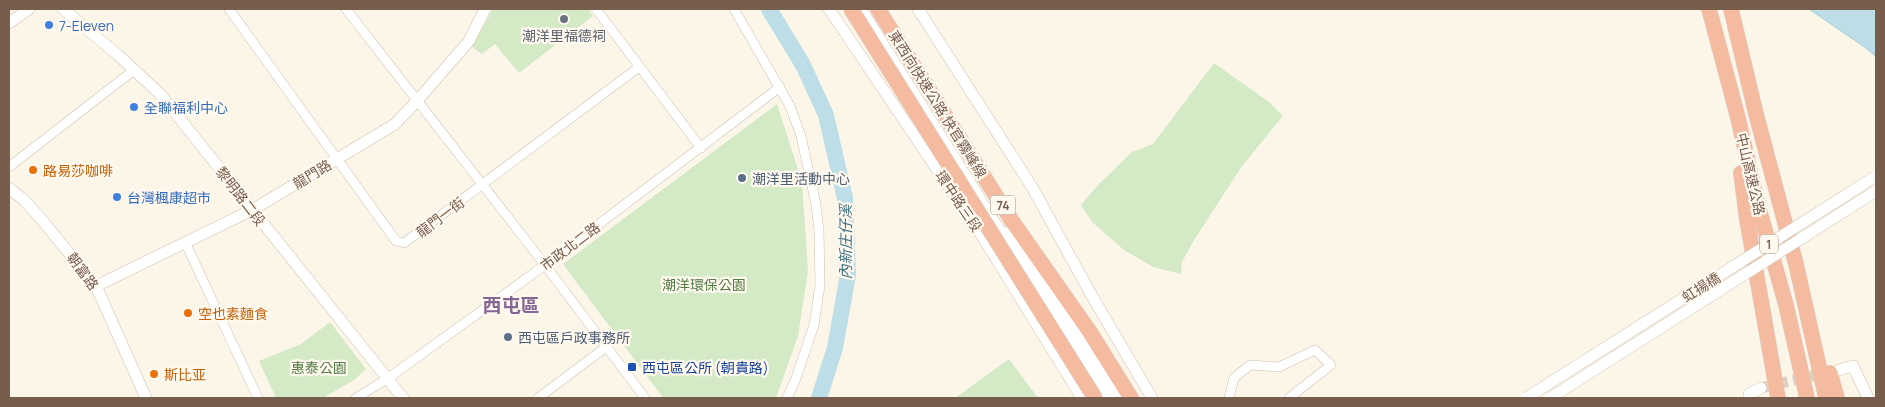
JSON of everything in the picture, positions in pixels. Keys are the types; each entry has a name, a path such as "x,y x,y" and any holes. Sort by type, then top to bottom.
{"highway":[{"path":"839,9 951,182 976,218 989,227"},
{"name":"東西向快速公路 快官霧峰線","path":"851,9 1095,398"},
{"name":"東西向快速公路 快官霧峰線","path":"878,9 1012,221 1090,332 1131,398"},
{"path":"890,9 923,59 943,97 992,177 1012,221"},
{"name":"中山高速公路","path":"1709,9 1731,90 1756,202 1786,306 1807,398"},
{"name":"中山高速公路","path":"1731,9 1756,114 1796,264 1826,398"},
{"path":"1731,90 1747,220 1778,398"},
{"path":"1796,264 1837,398"}],"street":[{"path":"9,24 29,9"},
{"name":"黎明路二段","path":"63,9 160,94 402,398"},
{"name":"龍門一街","path":"228,9 396,241 404,243 639,68"},
{"path":"346,9 545,265 645,398"},
{"name":"龍門路","path":"96,286 252,210 395,124 418,101 469,41 485,9"},
{"path":"596,9 701,148"},
{"path":"734,9 790,106 801,136 816,205 820,285 814,325 795,381 787,398"},
{"name":"環中路三段","path":"829,9 984,239 1082,398"},
{"name":"環中路三段","path":"862,9 1105,398"},
{"name":"環中路三段","path":"870,9 1116,398"},
{"path":"918,9 1032,187 1092,296 1152,398"},
{"path":"855,46 877,34"},
{"path":"9,168 134,70"},
{"name":"市政北二路","path":"356,398 387,379 545,265 780,88"},
{"name":"虹揚橋","path":"1526,398 1876,176"},
{"name":"朝富路","path":"9,188 24,200 42,220 96,286 146,398"},
{"name":"虹揚橋","path":"1550,398 1876,191"},
{"path":"186,242 258,398"},
{"path":"538,398 606,347"},
{"path":"1229,398 1234,378 1250,364 1279,367 1315,350 1330,364 1289,398"},
{"path":"1839,370 1853,366 1868,398"},
{"path":"1749,398 1749,394 1761,388"}],"green space":[{"path":"493,9 588,9 593,16 519,73 495,44 482,54 472,47"},
{"path":"1214,63 1269,102 1283,116 1242,166 1194,240 1182,262 1181,274 1153,267 1124,250 1092,222 1081,205 1097,186 1132,152 1153,144"},
{"name":"潮洋環保公園","path":"777,104 802,182 808,271 798,336 776,398 663,398 563,264"},
{"name":"惠泰公園","path":"330,322 366,369 354,380 323,398 276,398 259,361 301,344"},
{"path":"1009,359 1038,398 955,398"}],"water":[{"path":"1809,9 1876,9 1876,57 1866,48"}],"waterway":[{"name":"內新庄仔溪","path":"769,9 803,65 826,115 845,198 848,275 835,348 819,398"}],"tunnel":[{"path":"1761,388 1827,372"}],"place":[{"name":"潮洋里福德祠","path":"564,19"},
{"name":"7-Eleven","path":"49,25"},
{"name":"全聯福利中心","path":"134,107"},
{"name":"路易莎咖啡","path":"33,170"},
{"name":"潮洋里活動中心","path":"742,178"},
{"name":"台灣楓康超市","path":"117,197"},
{"name":"空也素麵食","path":"188,313"},
{"name":"西屯區戶政事務所","path":"508,337"},
{"name":"西屯區公所 (朝貴路)","path":"632,367"},
{"name":"斯比亚","path":"154,374"}],"district":[{"name":"西屯區","path":"511,305"}]}
